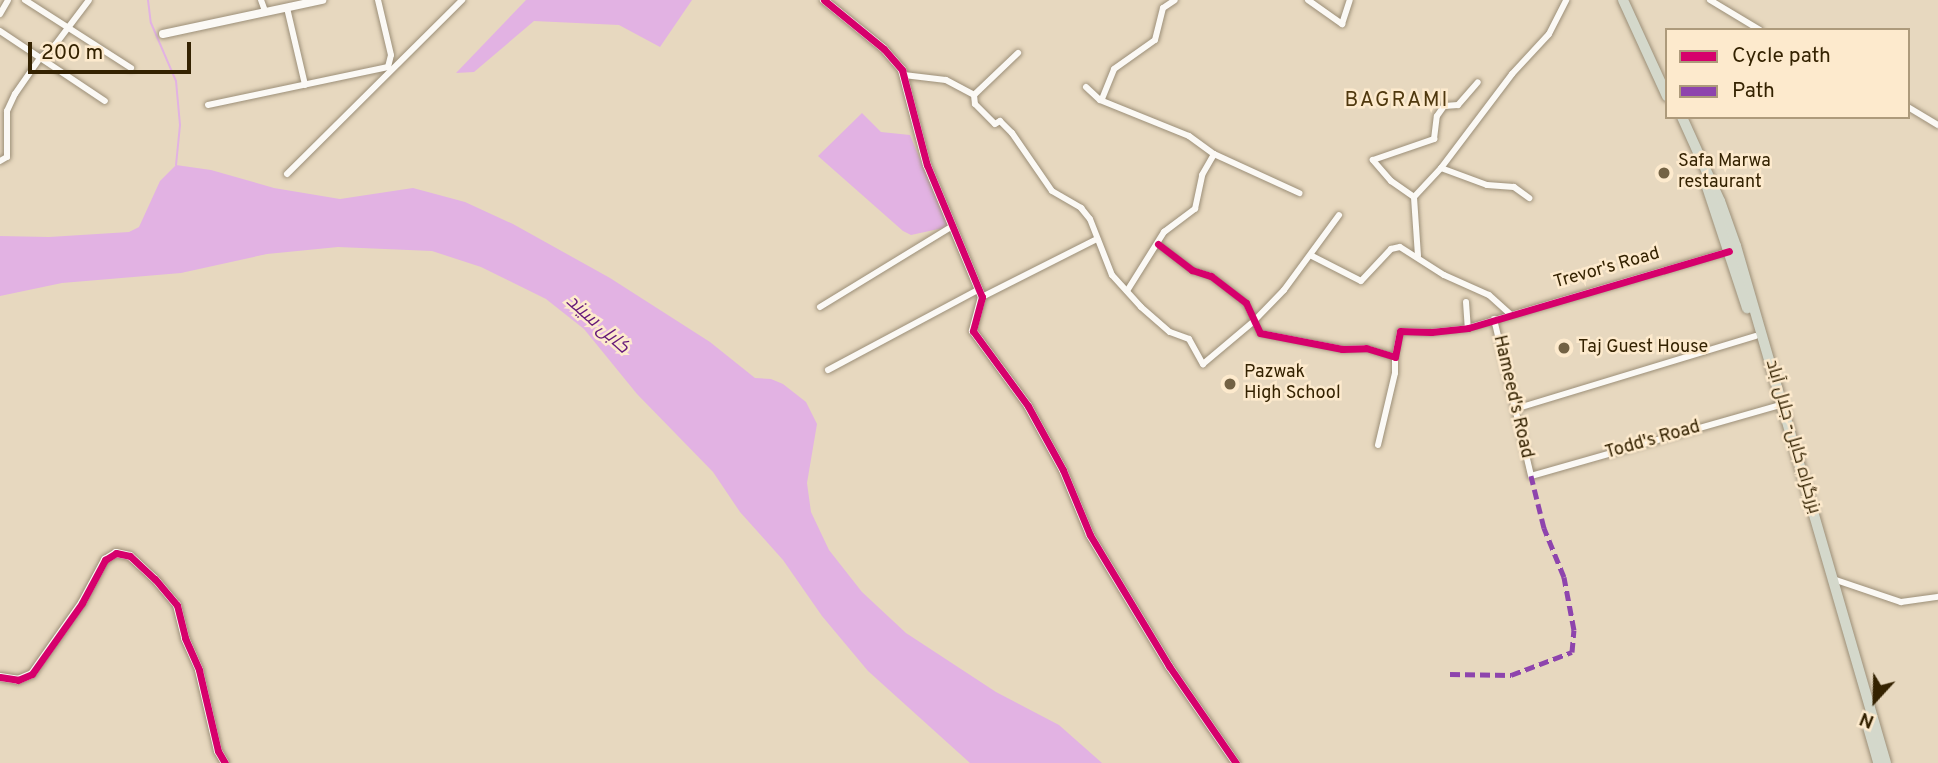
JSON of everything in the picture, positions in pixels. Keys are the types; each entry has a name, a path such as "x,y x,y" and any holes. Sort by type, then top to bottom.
{"highway":[{"path":"1623,0 1665,92"},
{"path":"1630,0 1665,78"},
{"name":"بزرگراه کابل- جلال آباد","path":"1678,119 1701,170 1729,251 1878,763"},
{"name":"بزرگراه کابل- جلال آباد","path":"1683,119 1720,201 1736,246 1886,763"}],"street":[{"path":"0,14 8,0"},
{"path":"26,0 131,68"},
{"path":"0,161 8,157 3,125 4,110 40,58 69,28 89,0"},
{"path":"261,0 265,11"},
{"path":"163,34 322,0"},
{"path":"208,105 388,67 391,55 378,0"},
{"path":"287,174 462,0"},
{"path":"824,0 884,49 904,75 922,151 980,293 973,331 1028,406 1063,470 1090,535 1169,666 1236,763"},
{"path":"1102,99 1114,69 1155,40 1163,8 1175,0"},
{"path":"1308,0 1342,24 1350,0"},
{"path":"1418,256 1414,197 1441,167 1505,83 1549,34 1566,0"},
{"path":"1710,0 1757,28"},
{"path":"287,8 305,85"},
{"path":"0,30 105,102"},
{"path":"974,95 1018,53"},
{"path":"904,75 946,80 974,95"},
{"path":"1414,197 1391,180 1373,160 1434,139 1437,116 1444,106 1458,104 1478,82"},
{"path":"1086,87 1102,99 1189,136 1214,154 1299,193"},
{"path":"974,95 975,104 995,124 1000,121 1012,133 1052,191 1081,208 1090,219 1112,275 1170,332 1189,340 1203,364 1254,321 1311,256 1339,215"},
{"path":"1910,108 1938,124"},
{"path":"1126,291 1164,232 1195,209 1202,175 1214,154"},
{"path":"1441,167 1487,185 1514,187 1529,198"},
{"path":"820,307 951,227"},
{"path":"828,370 980,293 1097,239"},
{"path":"1158,244 1192,270 1211,276 1246,303 1260,332 1342,349 1366,348 1395,357 1395,373 1378,445"},
{"path":"1311,256 1357,281 1395,247 1418,256 1444,275 1489,295 1503,304 1510,314"},
{"name":"Trevor's Road","path":"1395,357 1400,331 1431,332 1468,328 1729,251"},
{"path":"1466,302 1468,328"},
{"name":"Hameed's Road","path":"1494,319 1531,476"},
{"path":"1515,409 1755,336"},
{"name":"Todd's Road","path":"1531,476 1776,407"},
{"path":"0,677 18,680 32,674 82,603 105,560 116,553 130,556 155,579 177,605 185,638 199,670 218,751 225,763"},
{"path":"1833,579 1901,602 1938,597"}],"water":[{"path":"526,0 692,0 660,47 619,25 534,21 474,72 456,73"},
{"path":"862,113 881,132 910,135 948,227 911,235 903,231 818,156"},
{"name":"کابل سيند","path":"176,165 211,170 274,188 340,199 413,188 465,202 513,224 610,278 710,342 755,378 771,379 783,384 806,402 817,424 807,483 811,512 829,550 862,592 906,633 996,692 1059,725 1102,763 970,763 868,671 822,616 783,560 740,512 713,472 637,394 584,329 546,299 481,267 432,251 338,247 267,254 181,273 62,283 0,296 0,236 49,237 129,232 139,227 160,181"}],"waterway":[{"path":"148,0 151,23 176,81 180,125 176,165"}],"marked path":[{"path":"1450,674 1511,675 1572,652 1574,630 1564,577 1544,528 1531,476"}],"cycle path":[{"path":"824,0 884,49 902,70 927,165 982,297 973,331 1028,406 1063,470 1090,535 1169,666 1236,763"},
{"path":"1158,244 1192,270 1211,276 1246,303 1260,333 1342,349 1366,348 1395,357 1400,331 1431,332 1468,328 1729,251"},
{"path":"0,677 18,680 32,674 82,603 105,560 116,553 130,556 155,579 177,605 185,638 199,670 218,751 225,763"}],"place":[{"name":"Safa Marwa restaurant","path":"1664,173"},
{"name":"Taj Guest House","path":"1564,348"},
{"name":"Pazwak High School","path":"1230,384"}],"district":[{"name":"BAGRAMI","path":"1397,101"}]}
